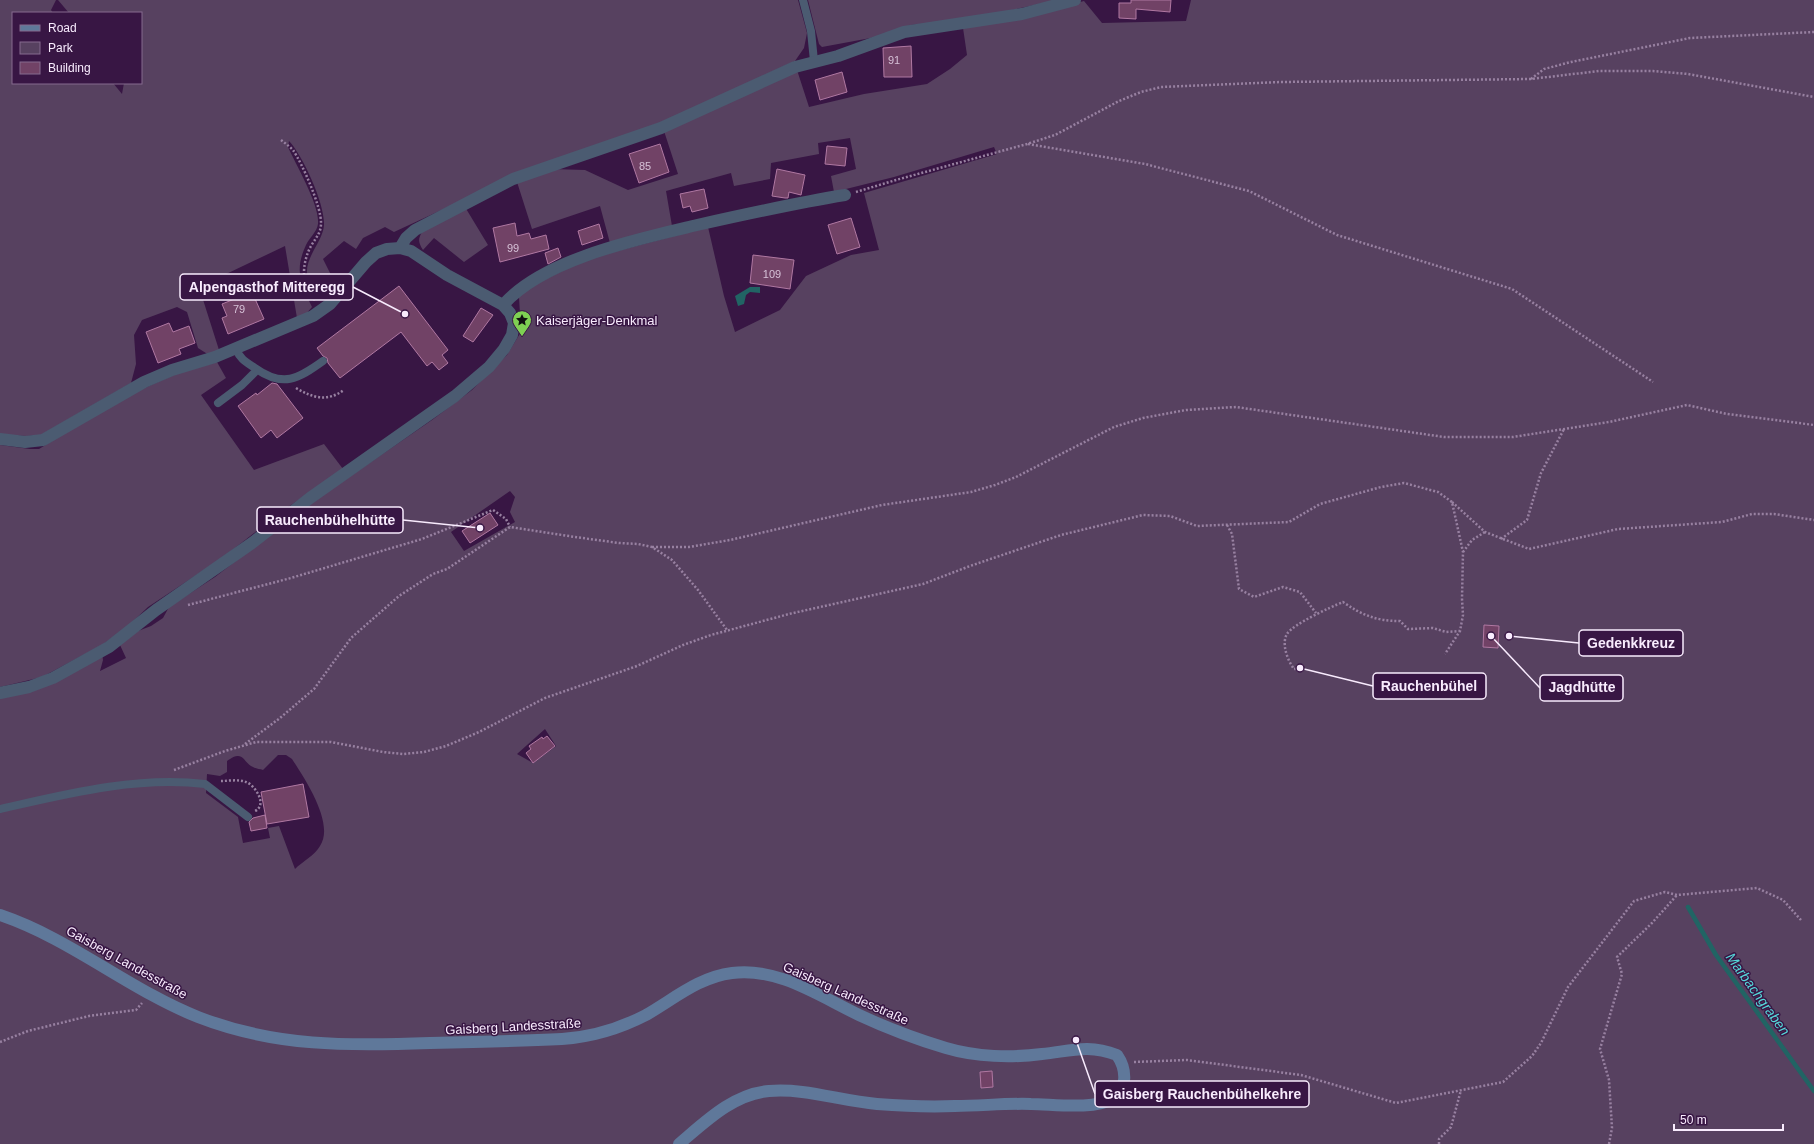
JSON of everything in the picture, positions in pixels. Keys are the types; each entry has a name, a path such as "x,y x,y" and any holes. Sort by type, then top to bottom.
{"main road":[{"name":"Gaisberg Landesstraße","path":"0,915 49,934 151,995 198,1017 229,1027 285,1040 356,1046 562,1039 597,1035 646,1015 689,989 715,977 732,973 762,972 783,978 859,1015 910,1036 958,1052 981,1055 1026,1055 1092,1048 1116,1054 1122,1062"},
{"path":"679,1144 708,1119 746,1095 769,1091 805,1092 874,1104 917,1107 1016,1104 1098,1104 1112,1099 1118,1094 1124,1079 1125,1069 1122,1062"}],"street":[{"path":"400,248 406,238 416,230 513,179 650,132 795,67 838,56 904,32 1022,14 1075,0"},
{"path":"503,305 513,294 527,283 578,258 608,248 735,216 845,195"},
{"path":"0,439 25,442 43,440 144,382 167,372 236,349 304,321 325,308 371,257 387,249 400,248 411,251 447,275 503,305 510,313 514,323 512,335 504,349 489,367 455,396 310,498 252,543 156,610 109,648 53,678 29,687 0,693"}],"lane":[{"path":"803,0 811,30 814,61"},
{"path":"236,349 240,357 257,370 268,376 284,380 303,374 323,361"},
{"path":"218,403 242,386 257,370"},
{"path":"0,809 107,787 172,783 205,784 246,815"}],"path":[{"path":"1531,79 1544,69 1571,62 1690,38 1814,32"},
{"path":"845,195 1027,144 1072,127 1119,101 1141,92 1161,87 1282,82 1531,79 1599,71 1653,71 1688,74 1814,96"},
{"path":"281,140 288,145 296,155 319,209 321,228 308,254 303,270 312,297 325,308"},
{"path":"1027,144 1145,164 1249,191 1337,234 1512,289 1653,382"},
{"path":"284,380 306,394 321,398 332,397 344,390"},
{"path":"245,744 280,718 314,689 351,638 399,596 433,574 447,569 510,527 652,547 689,546 730,540 882,505 971,492 995,486 1016,477 1114,427 1143,418 1186,410 1236,407 1444,437 1513,437 1609,422 1687,405 1727,414 1814,425"},
{"path":"1501,539 1528,520 1542,473 1564,429"},
{"path":"173,770 245,744 291,741 319,742 345,744 397,754 424,752 446,746 504,721 534,703 553,695 637,666 684,645 728,630 789,614 923,584 970,566 1061,535 1143,515 1170,516 1197,526 1289,522 1320,504 1382,487 1404,483 1438,492 1452,502 1485,532 1529,549 1618,529 1722,522 1752,514 1774,514 1814,520"},
{"path":"1445,654 1460,631 1463,615 1463,552 1452,502"},
{"path":"184,606 291,578 422,539 493,510 506,519 510,527"},
{"path":"1227,525 1232,534 1238,589 1254,597 1283,587 1300,592 1316,613"},
{"path":"1463,552 1472,540 1485,532"},
{"path":"652,547 672,560 698,590 728,630"},
{"path":"1300,668 1294,669 1290,663 1284,641 1287,633 1316,613 1342,602 1359,614 1385,621 1400,621 1408,629 1433,628 1446,632 1460,631"},
{"path":"205,784 237,780 251,784 259,795 260,805 257,810 246,815"},
{"path":"1122,1062 1187,1060 1301,1075 1396,1103 1503,1082 1532,1056 1541,1042 1568,987 1634,901 1664,892 1677,894 1757,888 1782,900 1801,920"},
{"path":"1608,1144 1612,1128 1609,1080 1600,1049 1622,974 1617,957 1652,923 1677,894"},
{"path":"0,1042 28,1031 89,1016 136,1010 151,995"},
{"path":"1439,1144 1439,1139 1451,1128 1461,1090"}],"green space":[{"path":"0,0 56,0 51,10 52,12 12,12 12,84 114,84 122,94 124,84 142,84 142,12 68,12 58,0 798,0 807,33 804,48 795,61 661,123 463,200 394,232 385,227 363,238 356,249 344,241 323,259 331,275 319,284 312,285 308,277 307,270 309,262 323,232 324,225 321,205 301,158 289,141 288,147 307,185 318,216 317,227 306,245 300,262 300,277 312,307 306,314 297,318 285,246 199,287 219,350 209,355 198,348 187,312 177,307 142,320 134,335 136,364 131,383 41,435 0,435"},
{"path":"808,0 1058,0 961,21 911,25 876,37 822,47 819,44"},
{"path":"1191,0 1814,0 1814,1144 0,1144 0,694 102,653 103,660 100,671 126,658 120,645 138,631 151,626 163,618 169,607 215,577 310,504 432,420 472,390 507,355 521,332 519,297 525,289 587,259 708,227 724,296 735,332 780,310 806,276 851,255 879,250 864,193 997,154 994,147 894,177 834,192 831,176 856,169 850,138 818,143 819,154 771,163 770,179 734,186 731,173 666,191 672,226 610,243 600,206 532,229 517,182 551,169 585,170 628,190 678,174 664,131 797,70 809,107 864,94 927,84 950,69 967,55 963,28 1010,21 1084,1 1102,23 1186,21","holes":["510,491 515,497 510,512 515,522 464,551 451,532","545,729 556,746 533,763 517,754","278,755 286,755 292,759 311,790 321,814 324,826 324,837 320,846 312,855 295,869 279,826 268,828 270,838 243,843 238,817 206,793 207,774 220,776 227,772 227,761 237,756 240,756 249,765 263,770"]},
{"path":"465,207 488,245 464,262 434,238 423,250 419,241 422,232"},
{"path":"217,362 226,378 201,395 254,470 324,444 343,469 281,512 222,558 148,607 127,627 102,645 42,677 0,687 0,445 39,449 122,398 176,374"}],"shaded area":[{"path":"750,287 760,287 760,293 750,292 746,295 744,304 738,306 735,296"}],"building":[{"path":"1131,0 1171,0 1170,12 1136,9 1136,19 1119,18 1119,3 1131,3"},
{"path":"911,46 912,77 884,77 883,48"},
{"path":"842,72 847,92 820,100 815,80"},
{"path":"660,144 669,172 639,183 629,154"},
{"path":"827,146 847,148 845,166 825,164"},
{"path":"777,169 805,175 801,195 789,192 788,198 772,196"},
{"path":"704,189 708,208 692,212 690,206 683,208 680,194"},
{"path":"851,218 860,247 837,254 828,225"},
{"path":"515,223 517,236 529,233 531,239 546,235 549,249 500,262 493,228"},
{"path":"599,224 603,238 582,245 578,231"},
{"path":"558,248 561,257 548,264 545,253"},
{"path":"753,255 794,260 790,289 750,283"},
{"path":"399,286 448,350 442,355 448,363 439,370 432,362 427,366 401,332 340,378 328,363 327,358 323,356 317,348"},
{"path":"252,292 264,319 228,334 222,318 227,316 222,304"},
{"path":"481,308 493,315 473,342 463,336"},
{"path":"169,323 173,332 189,326 195,343 179,349 181,354 158,363 146,332"},
{"path":"272,383 277,384 303,418 277,438 271,430 261,438 238,406 256,393 257,395"},
{"path":"490,513 498,525 470,543 462,531"},
{"path":"1484,625 1499,626 1498,648 1483,647"},
{"path":"547,736 555,746 533,763 526,753 531,749 529,746 542,737 543,739"},
{"path":"303,784 309,817 267,824 261,792"},
{"path":"265,815 267,828 251,831 249,822 253,818"},
{"path":"992,1071 993,1087 981,1088 980,1072"}],"waterway":[{"name":"Marbachgraben","path":"1688,907 1716,955 1814,1091"}],"place":[{"name":"Alpengasthof Mitteregg","path":"405,314"},
{"name":"Kaiserjäger-Denkmal","path":"522,337"},
{"name":"Rauchenbühelhütte","path":"480,528"},
{"name":"Jagdhütte","path":"1491,636"},
{"name":"Gedenkkreuz","path":"1509,636"},
{"name":"Rauchenbühel","path":"1300,668"},
{"name":"Gaisberg Rauchenbühelkehre","path":"1076,1040"}]}
